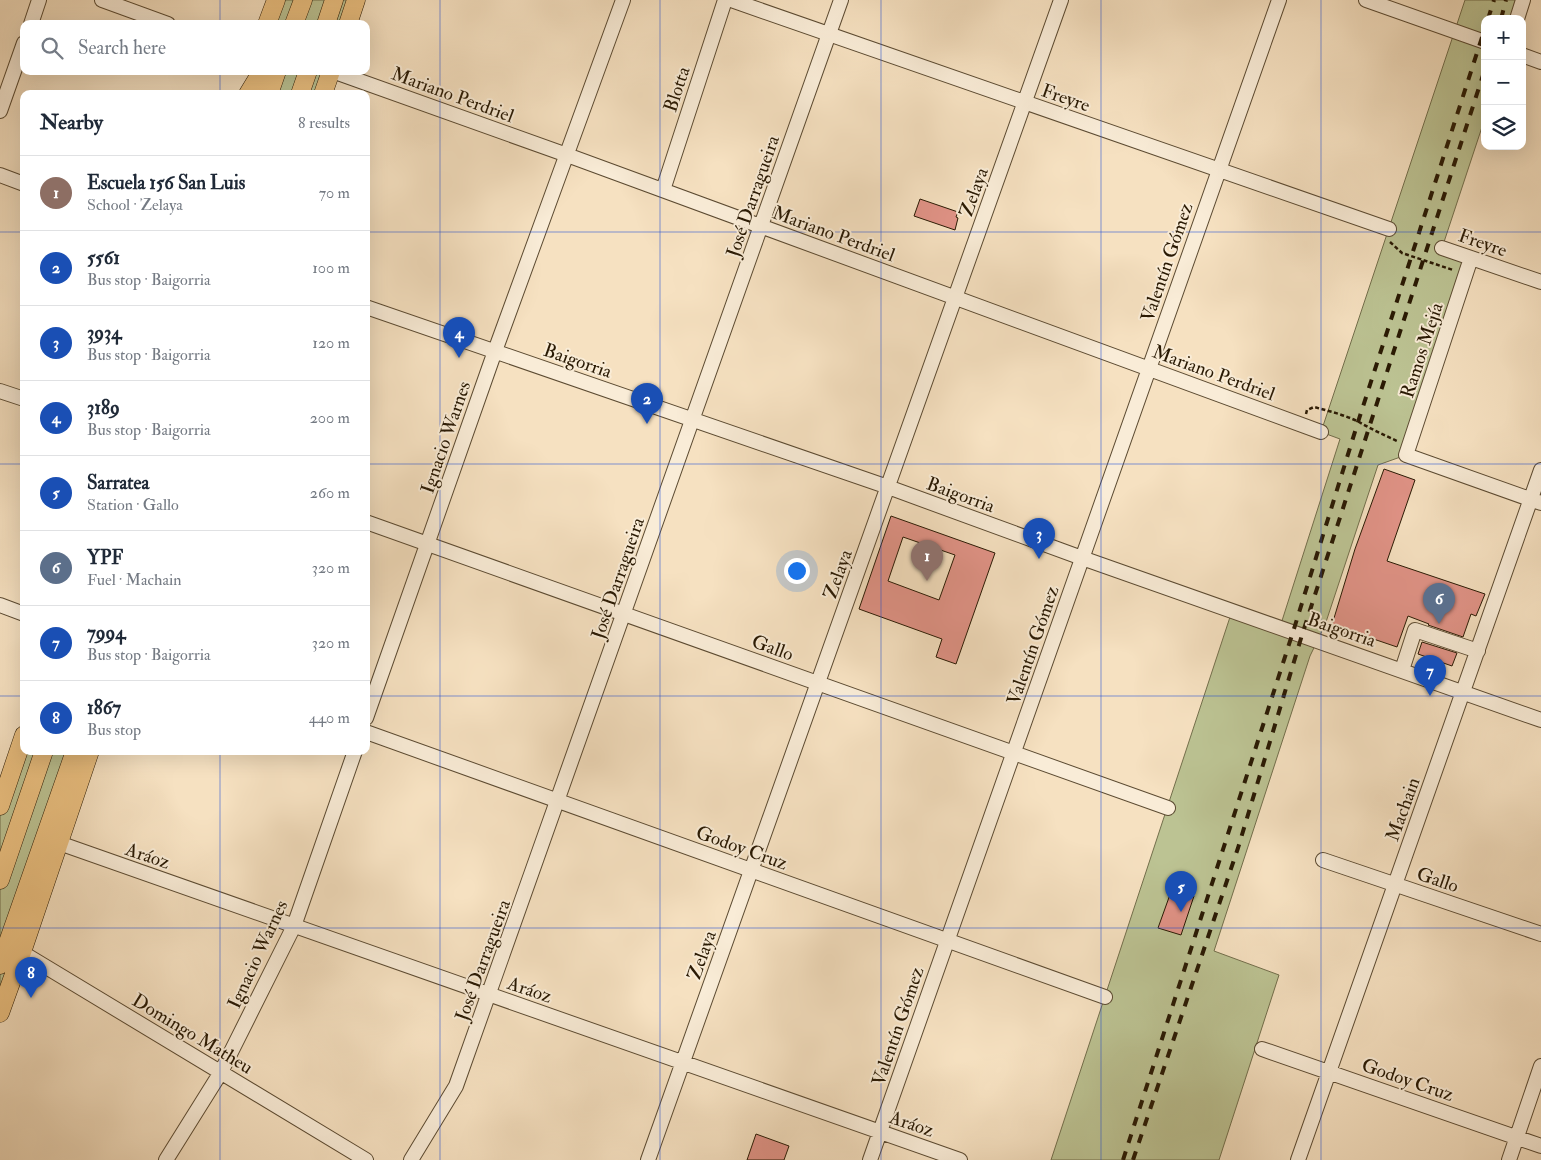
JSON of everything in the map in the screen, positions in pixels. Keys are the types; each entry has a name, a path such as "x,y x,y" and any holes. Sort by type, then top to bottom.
{"main road":[{"path":"268,20 276,0"},
{"path":"327,20 334,0"},
{"path":"349,20 356,0"},
{"path":"244,90 250,75"},
{"path":"250,90 260,75"},
{"path":"270,90 276,75"},
{"path":"301,90 307,75"},
{"path":"324,90 330,75"},
{"path":"0,806 20,747"},
{"path":"0,814 32,755"},
{"path":"0,880 43,755"},
{"path":"0,1013 10,945 73,755"},
{"path":"0,965 59,843 89,755"}],"street":[{"path":"32,20 39,0"},
{"path":"102,0 157,20"},
{"name":"Ignacio Warnes","path":"370,707 495,351 623,0"},
{"name":"Blotta","path":"663,190 725,0"},
{"name":"Freyre","path":"731,0 1384,227"},
{"name":"José Darragueira","path":"411,1160 456,1086 841,0"},
{"name":"Zelaya","path":"648,1160 1061,0"},
{"name":"Valentín Gómez","path":"870,1160 1279,0"},
{"path":"1366,0 1481,41"},
{"path":"1518,15 1522,0"},
{"path":"0,110 20,54"},
{"path":"1526,56 1541,62"},
{"name":"Mariano Perdriel","path":"342,75 663,190 1321,432"},
{"path":"0,175 20,182"},
{"name":"Freyre","path":"1442,248 1541,282"},
{"name":"Ramos Mejía","path":"1406,455 1471,258"},
{"name":"Baigorria","path":"370,309 888,487 1082,558 1541,720"},
{"path":"0,391 20,398"},
{"path":"1406,455 1536,501"},
{"name":"Machain","path":"1298,1160 1478,651 1536,501 1541,470"},
{"name":"Gallo","path":"370,523 1168,808"},
{"path":"0,605 20,612"},
{"path":"1402,670 1415,630 1478,651"},
{"name":"Godoy Cruz","path":"370,733 1105,997"},
{"name":"Ignacio Warnes","path":"166,1160 221,1072 294,926 354,755"},
{"name":"Aráoz","path":"59,843 960,1160"},
{"name":"Gallo","path":"1323,860 1541,934"},
{"name":"Domingo Matheu","path":"10,945 366,1160"},
{"name":"Godoy Cruz","path":"1262,1049 1541,1146"},
{"path":"1509,1160 1541,1066"}],"path":[{"path":"1384,227 1374,236 1391,243 1402,253 1465,274"},
{"path":"1302,424 1307,410 1314,407 1358,422 1398,442 1406,455"}],"green space":[{"path":"276,0 356,0 349,20 268,20"},
{"path":"1465,0 1523,0 1518,15 1481,15 1481,130 1442,248 1471,258 1406,455 1378,465 1325,625 1310,656 1214,951 1279,975 1219,1160 1051,1160 1232,611 1280,627 1340,439 1321,432"},
{"path":"250,75 330,75 324,90 244,90"},
{"path":"22,755 89,755 0,1013 0,806"}],"building":[{"path":"920,199 958,212 955,230 914,216"},
{"path":"1384,469 1415,480 1387,561 1485,594 1476,616 1471,614 1463,637 1408,616 1397,647 1353,632 1352,636 1331,628 1355,549"},
{"path":"891,516 995,553 956,664 936,657 942,639 859,609","holes":["903,537 955,555 939,600 888,581"]},
{"path":"1422,642 1457,653 1452,666 1418,654"},
{"path":"1172,889 1194,896 1181,935 1158,928"},
{"path":"756,1134 789,1146 784,1160 747,1160"}],"railway":[{"path":"1489,15 1494,0"},
{"path":"1502,15 1506,0"},
{"path":"1123,1160 1481,40"},
{"path":"1133,1160 1238,848 1302,635 1481,81"}],"place":[{"name":"3189","path":"459,358"},
{"name":"5561","path":"647,424"},
{"name":"3934","path":"1039,559"},
{"name":"Escuela 156 San Luis","path":"927,581"},
{"name":"YPF","path":"1439,624"},
{"name":"7994","path":"1430,696"},
{"name":"Sarratea","path":"1181,912"},
{"name":"1867","path":"31,998"}]}
